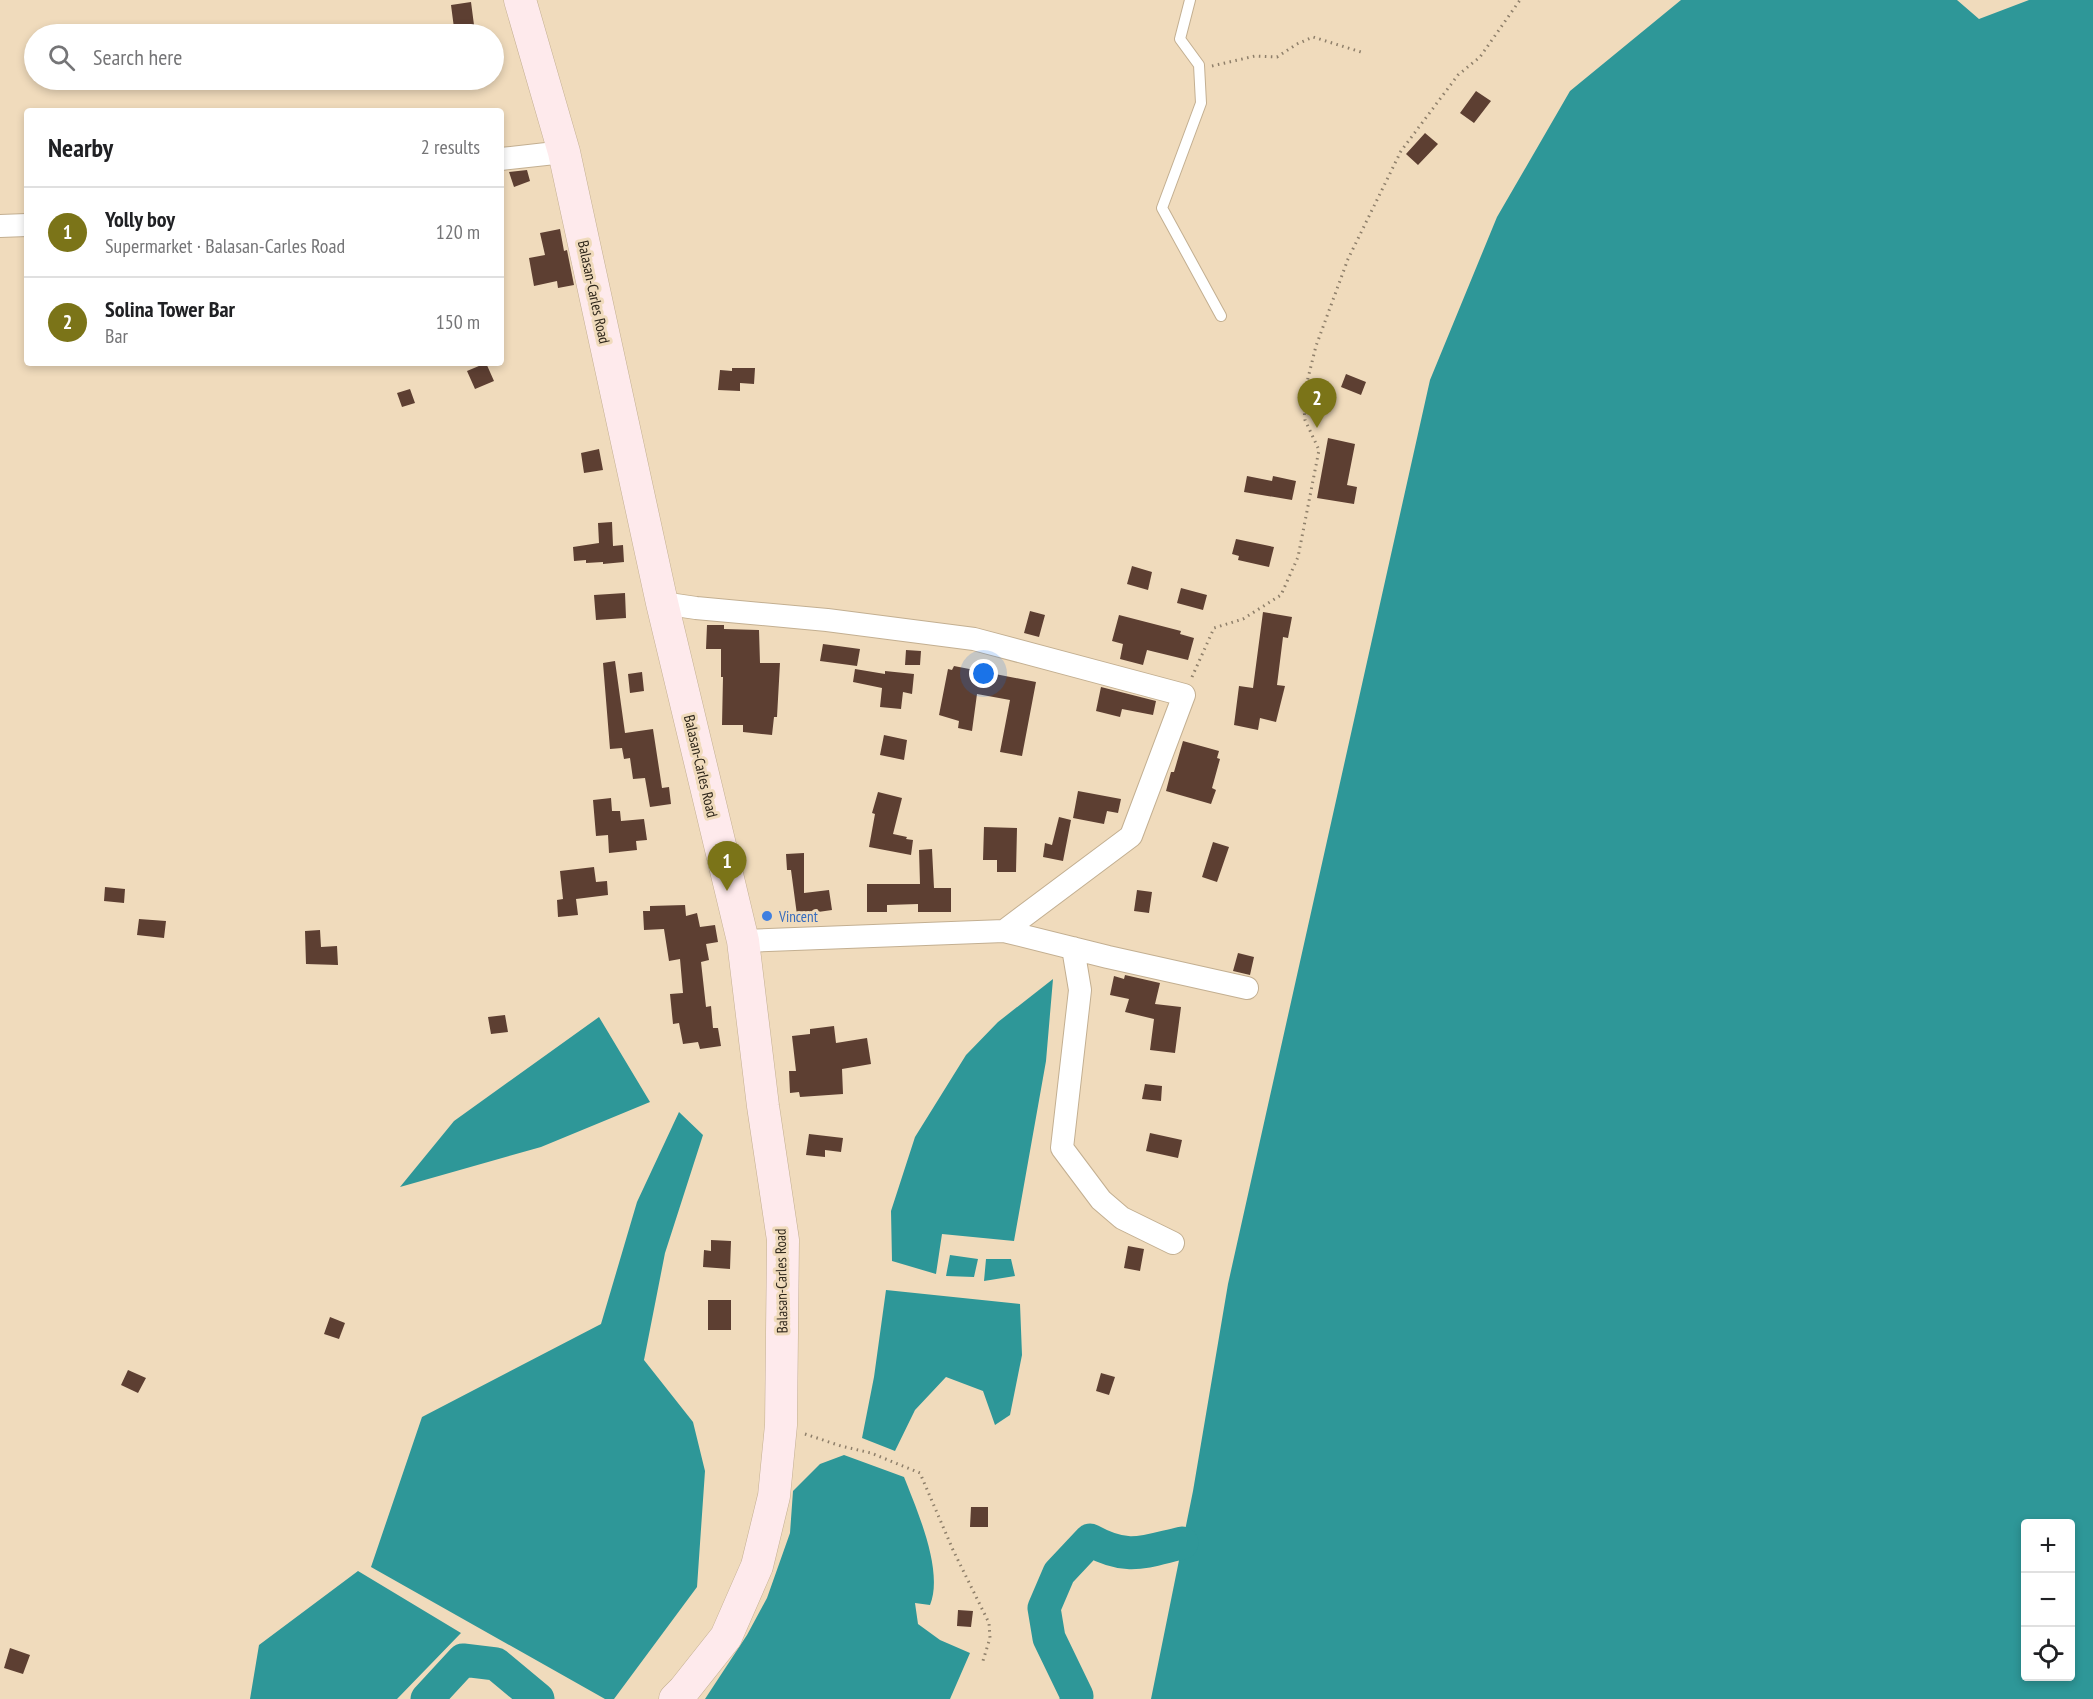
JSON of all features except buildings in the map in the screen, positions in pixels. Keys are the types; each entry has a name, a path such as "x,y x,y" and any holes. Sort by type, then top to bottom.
{"main road":[{"name":"Balasan-Carles Road","path":"520,0 564,152 662,603 743,942 763,1106 783,1240 781,1425 774,1496 757,1566 726,1637 675,1699"}],"street":[{"path":"504,159 564,152"},
{"path":"0,226 24,225"},
{"path":"662,603 974,639 1184,695 1131,836 1004,931"},
{"path":"743,942 1004,931 1247,988"},
{"path":"1073,948 1080,990 1062,1148 1101,1200 1122,1218 1173,1243"}],"lane":[{"path":"1190,0 1180,39 1200,65 1201,103 1162,208 1221,316"}],"path":[{"path":"1184,695 1214,628 1243,619 1281,595 1298,557 1319,450 1305,420 1304,398 1316,346 1348,259 1401,151 1458,75 1480,57 1520,0"},
{"path":"1200,65 1215,66 1255,56 1277,57 1313,37 1361,52"},
{"path":"781,1425 841,1446 871,1453 920,1473 988,1623 990,1638 982,1664"}],"water":[{"path":"1681,0 1957,0 1979,19 2029,0 2093,0 2093,1699 1151,1699 1193,1491 1228,1284 1430,380 1497,217 1570,91"},
{"path":"1053,979 1046,1061 1014,1241 942,1234 936,1274 892,1261 891,1211 915,1137 966,1055 998,1022"},
{"path":"599,1017 650,1102 541,1147 400,1187 454,1121"},
{"path":"679,1112 703,1135 665,1253 644,1360 693,1422 705,1471 697,1587 614,1699 605,1699 371,1567 422,1417 601,1324 637,1202"},
{"path":"950,1255 978,1259 974,1277 946,1276"},
{"path":"986,1259 1011,1259 1015,1276 984,1281"},
{"path":"886,1290 1020,1304 1022,1355 1010,1415 995,1425 983,1391 946,1377 915,1410 895,1451 862,1438 874,1377"},
{"path":"844,1455 904,1477 927,1541 934,1575 930,1605 915,1603 918,1624 940,1640 970,1653 950,1699 705,1699 747,1635 767,1598 790,1533 793,1491 820,1464"},
{"path":"358,1571 461,1633 397,1699 250,1699 259,1645"}],"waterway":[{"path":"1076,1699 1077,1696 1049,1638 1044,1608 1059,1573 1090,1540 1103,1547 1126,1553 1146,1552 1182,1543"},
{"path":"427,1699 463,1660 496,1664 538,1699"}],"place":[{"name":"Solina Tower Bar","path":"1317,428"},
{"name":"Yolly boy","path":"727,891"},
{"name":"Vincent","path":"767,916"}]}
